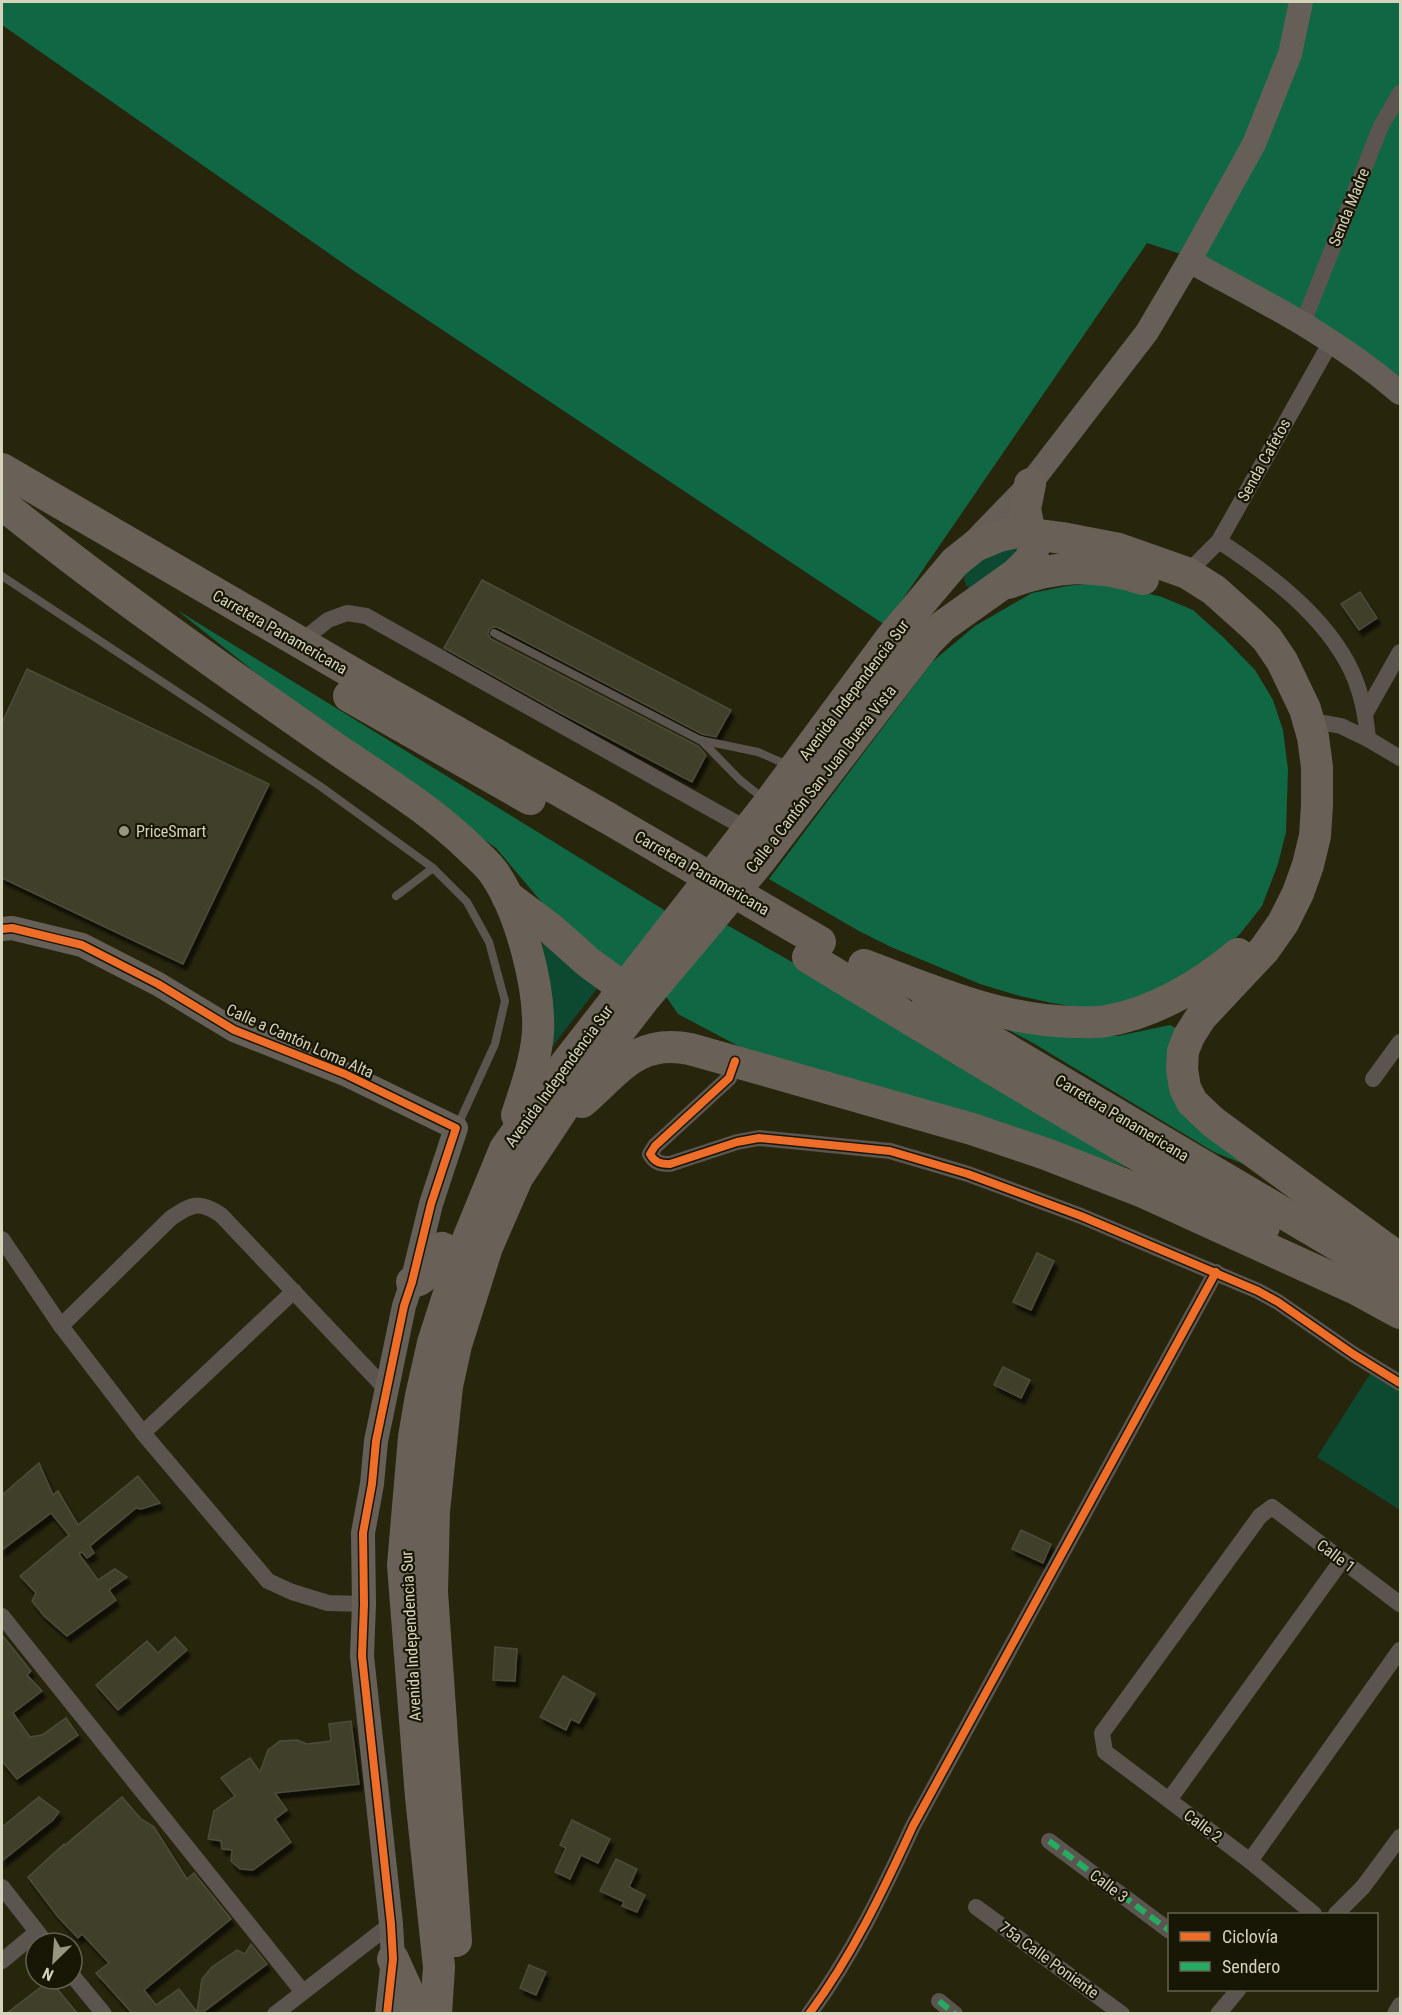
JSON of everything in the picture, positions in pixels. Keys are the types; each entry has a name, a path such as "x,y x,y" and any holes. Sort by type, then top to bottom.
{"highway":[{"name":"Carretera Panamericana","path":"2,470 299,643 603,827 814,950 1002,1075 1189,1185 1401,1305"},
{"name":"Carretera Panamericana","path":"2,493 69,530 384,717 603,827"},
{"path":"2,504 71,560 441,822 496,874 523,937 537,1009 538,1032 529,1082 505,1149"},
{"path":"864,965 949,997 993,1010 1061,1022 1104,1022 1149,1008 1211,976 1245,948 1262,926 1279,893 1297,831 1301,786 1300,758 1288,711 1278,690 1253,652 1221,620 1198,602 1172,588 1118,571 1097,568 1054,569 1026,576 989,594 967,600 958,593 952,584 953,565 975,546 999,536 1017,532 1037,516"},
{"path":"1037,516 1186,573 1214,590 1267,639 1300,694 1313,737 1317,767 1315,836 1308,865 1298,893 1283,923 1264,950 1201,1017 1189,1036 1182,1069 1185,1088 1192,1102 1212,1122 1401,1259"},
{"path":"989,594 1026,566 1031,559 1037,516"},
{"name":"Avenida Independencia Sur","path":"436,2013 439,1967 420,1786 404,1564 414,1437 421,1396 433,1343 461,1256 505,1149 567,1062 642,984 747,829 769,803 891,638 953,565"},
{"name":"Calle a Cantón San Juan Buena Vista","path":"548,1132 642,984 758,863 927,641 943,626 989,594"},
{"path":"507,896 618,984 642,984 661,1023 677,1034 781,1076"},
{"name":"Carretera Panamericana","path":"814,950 864,965 1401,1282"},
{"path":"548,1132 622,1066 646,1050 669,1045 735,1061 972,1129 1046,1154 1141,1191 1356,1288 1401,1313"},
{"name":"Avenida Independencia Sur","path":"458,2013 459,1979 432,1592 434,1511 447,1386 456,1345 491,1237 517,1178 548,1132"},
{"path":"412,1282 420,1281 425,1277 436,1252 442,1248 461,1256"},
{"path":"393,1959 418,2013"}],"street":[{"path":"1037,516 1190,261 1254,144 1290,54 1301,2"},
{"name":"Senda Madre","path":"1303,323 1382,126 1401,93"},
{"path":"1190,261 1332,340 1401,393"},
{"name":"Senda Cafetos","path":"1186,573 1219,541 1332,340"},
{"name":"Avenida Independencia Sur","path":"953,565 1037,516"},
{"path":"1219,541 1251,562 1300,603 1318,623 1351,670 1365,714 1368,739"},
{"path":"299,643 328,620 347,613 366,616 747,829"},
{"path":"1365,714 1401,652"},
{"path":"1308,720 1341,726 1401,758"},
{"name":"Calle a Cantón Loma Alta","path":"2,929 12,928 82,945 158,984 234,1030 345,1074 456,1128"},
{"path":"1373,1080 1401,1042"},
{"path":"735,1061 729,1078 655,1146 650,1154 654,1160 661,1164 670,1164 737,1142 759,1138 890,1151 968,1174 1216,1272 1278,1302 1353,1354 1401,1383"},
{"path":"387,2013 393,1959 362,1656 363,1533 386,1389 404,1306 431,1204 456,1128"},
{"path":"61,1326 171,1218 186,1208 200,1204 210,1207 221,1215 386,1389"},
{"path":"2,1239 61,1326 143,1433 268,1581 292,1592 328,1603 364,1604"},
{"path":"809,2013 846,1958 877,1902 913,1826 1216,1272"},
{"path":"143,1433 294,1291"},
{"name":"Calle 1","path":"1102,1733 1260,1516 1272,1507 1401,1604"},
{"path":"1169,1800 1342,1560"},
{"path":"2,1616 302,1991"},
{"path":"1250,1861 1401,1650"},
{"name":"Calle 2","path":"1102,1733 1105,1752 1250,1861 1313,1913"},
{"path":"1337,1913 1363,1887 1401,1837"},
{"name":"Calle 3","path":"1049,1841 1168,1930"},
{"path":"2,1887 36,1931"},
{"name":"75a Calle Poniente","path":"976,1907 1122,2013"},
{"path":"275,2013 391,1924"},
{"path":"2,1961 24,1947"},
{"path":"84,1989 104,2013"},
{"path":"1218,2013 1236,1991"},
{"path":"939,2001 955,2013"},
{"path":"1395,2013 1401,2005"}],"lane":[{"path":"2,576 320,786 433,868 467,902 489,942 505,1001 495,1044 456,1128"},
{"path":"494,633 700,740 758,752 795,768"},
{"path":"700,740 740,780 769,803"},
{"path":"396,896 433,868"}],"green space":[{"path":"2,2 1400,2 1400,391 1221,267 1147,243 885,625 357,273 2,25"},
{"path":"1007,539 1024,551 971,590 965,581 965,569"},
{"path":"1095,583 1123,587 1162,597 1193,610 1255,670 1273,700 1283,730 1288,770 1286,832 1278,864 1262,906 1240,934 1227,946 1197,969 1143,997 1089,1009 1020,996 980,984 891,947 769,879 932,662 975,626 1032,593"},
{"path":"177,610 669,913 624,972 566,931 496,848 306,713"},
{"path":"725,924 1200,1193 980,1116 744,1049 678,1014 665,995"},
{"path":"541,937 599,986 542,1060 550,984"},
{"path":"978,1014 1074,1035 1118,1036 1170,1025 1180,1030 1174,1046 1246,1165 1214,1152 1033,1043"},
{"path":"1372,1371 1400,1389 1400,1510 1317,1457"}],"building":[{"path":"482,580 731,710 716,737 702,734 497,627 489,630 488,634 491,639 698,746 706,755 692,782 444,648"},
{"path":"1360,592 1377,618 1359,630 1341,604"},
{"name":"PriceSmart","path":"27,669 269,784 183,964 2,878 2,723"},
{"path":"1037,1253 1054,1261 1031,1310 1013,1302"},
{"path":"1003,1367 1030,1380 1021,1398 994,1385"},
{"path":"39,1463 53,1495 58,1491 78,1525 138,1476 160,1503 141,1509 136,1508 90,1546 94,1553 87,1558 82,1552 79,1554 98,1580 115,1569 127,1577 109,1590 116,1600 67,1636 44,1616 32,1601 36,1593 20,1576 69,1535 51,1513 2,1550 2,1495"},
{"path":"1021,1530 1051,1544 1043,1563 1012,1549"},
{"path":"2,1635 31,1671 27,1675 42,1691 13,1713 30,1737 42,1735 66,1718 78,1735 17,1779 2,1761"},
{"path":"175,1637 187,1650 118,1710 96,1685 147,1641 158,1653"},
{"path":"495,1647 517,1649 515,1681 493,1680"},
{"path":"563,1676 595,1694 579,1723 571,1719 566,1730 540,1717"},
{"path":"351,1721 359,1784 275,1793 287,1810 275,1819 291,1842 253,1870 240,1869 231,1861 232,1850 222,1849 221,1841 208,1839 214,1811 235,1796 221,1778 250,1758 260,1772 268,1750 280,1741 297,1740 307,1744 331,1741 329,1724"},
{"path":"39,1797 59,1812 53,1820 2,1861 2,1827"},
{"path":"122,1797 141,1819 154,1827 187,1879 194,1873 231,1919 144,1990 156,2005 179,1989 197,2012 202,1979 212,1967 237,1950 245,1954 251,1944 267,1964 202,2013 132,2013 96,1973 109,1963 84,1936 84,1931 71,1931 58,1917 28,1877"},
{"path":"572,1820 610,1839 598,1863 581,1855 570,1879 555,1872 566,1848 560,1845"},
{"path":"616,1859 637,1869 629,1887 645,1895 637,1912 622,1906 624,1902 600,1891"},
{"path":"529,1965 546,1972 536,1995 520,1988"},
{"path":"36,1991 59,1991 77,2013 7,2013"}],"marked path":[{"path":"1049,1841 1168,1930"},
{"path":"939,2001 955,2014"}],"cycle path":[{"path":"2,929 12,928 82,945 158,984 234,1030 345,1074 456,1128 431,1204 404,1306 376,1441 372,1484 363,1533 362,1656 393,1959 387,2014"},
{"path":"735,1061 729,1078 655,1146 650,1154 656,1161 670,1164 737,1142 759,1138 890,1151 968,1174 1081,1216 1258,1291 1400,1383"},
{"path":"809,2014 825,1992 866,1923 913,1826 1216,1272"}],"place":[{"name":"PriceSmart","path":"124,831"}]}
